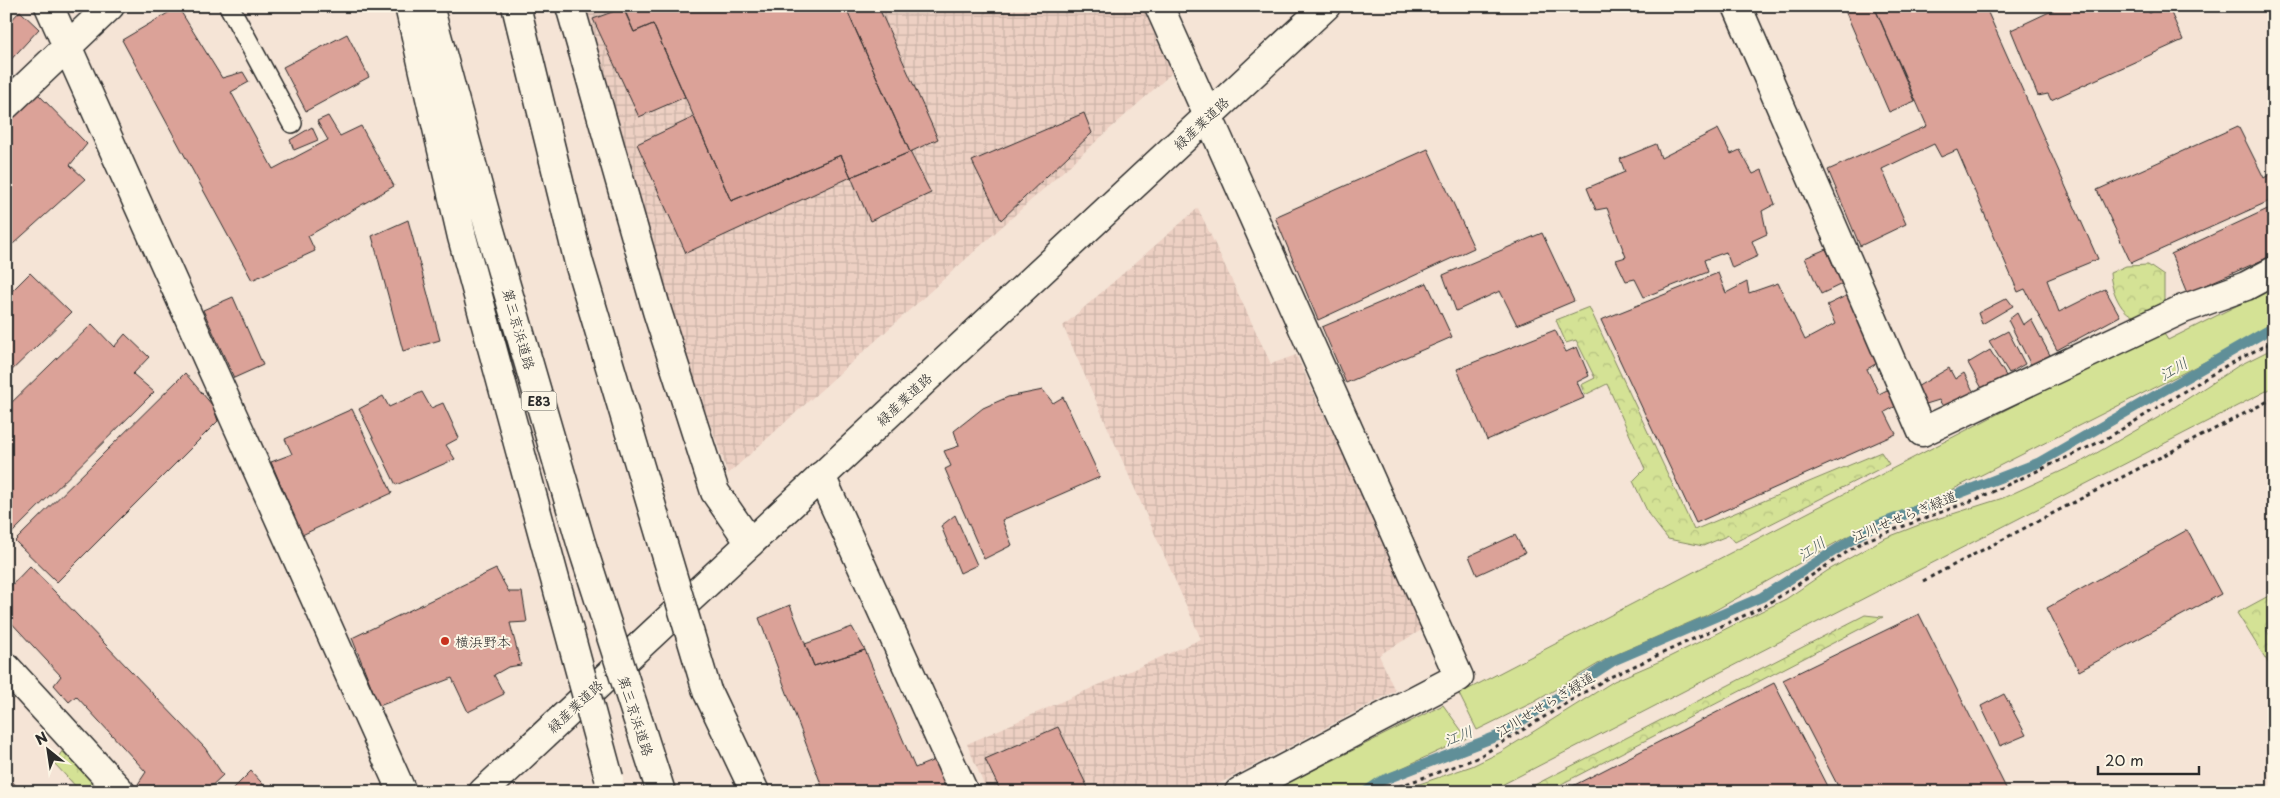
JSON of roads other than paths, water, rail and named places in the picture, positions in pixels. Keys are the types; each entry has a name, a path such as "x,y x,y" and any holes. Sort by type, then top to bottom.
{"main road":[{"path":"49,6 402,792"},
{"path":"6,105 110,6"},
{"path":"409,6 462,237 612,792"},
{"name":"第三京浜道路","path":"429,6 489,227 581,543 661,792"},
{"path":"516,6 579,263 707,691 743,792"},
{"path":"570,6 657,311 715,492 750,543"},
{"path":"1159,6 1459,677 1239,792"},
{"name":"緑産業道路","path":"483,792 1326,6"},
{"path":"1737,6 1922,432 2183,309 2246,286 2274,271"},
{"path":"821,476 964,792"},
{"path":"6,667 121,792"},
{"path":"707,691 755,792"}],"lane":[{"path":"229,6 292,122"}],"waterway":[{"name":"江川","path":"1365,792 1381,781 1500,735 1613,661 1762,597 1870,528 2038,463 2274,327"}],"place":[{"name":"横浜野本","path":"445,641"}]}
